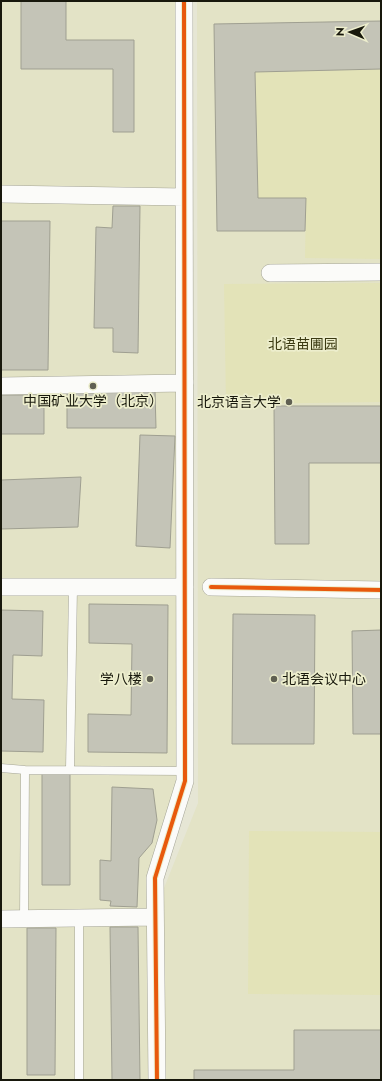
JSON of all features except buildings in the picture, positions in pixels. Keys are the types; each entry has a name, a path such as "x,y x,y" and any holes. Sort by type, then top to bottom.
{"street":[{"path":"157,1080 155,878 185,781 184,1"},
{"path":"1,194 184,197"},
{"path":"270,273 381,272"},
{"path":"1,386 185,383"},
{"path":"1,587 185,587"},
{"path":"211,587 381,590"},
{"path":"1,919 155,917"}],"lane":[{"path":"70,770 73,587"},
{"path":"1,768 25,770 185,771"},
{"path":"24,919 25,770"},
{"path":"79,918 79,1080"}],"shaded area":[{"name":"中国矿业大学（北京）","path":"1,1 185,1 185,771 155,878 154,1080 1,1080"},
{"name":"北京语言大学","path":"197,1 381,1 381,1080 165,1080 164,888 198,803"}],"green space":[{"path":"381,69 381,259 305,258 306,198 258,198 255,72"},
{"name":"北语苗圃园","path":"381,283 381,402 226,404 224,284"},
{"path":"249,831 381,832 381,995 248,994"}],"cycle path":[{"path":"157,1080 155,878 185,781 184,1"},
{"path":"211,587 381,590"}],"place":[{"name":"中国矿业大学（北京）","path":"93,386"},
{"name":"北京语言大学","path":"289,402"},
{"name":"学八楼","path":"150,679"},
{"name":"北语会议中心","path":"274,679"}]}
